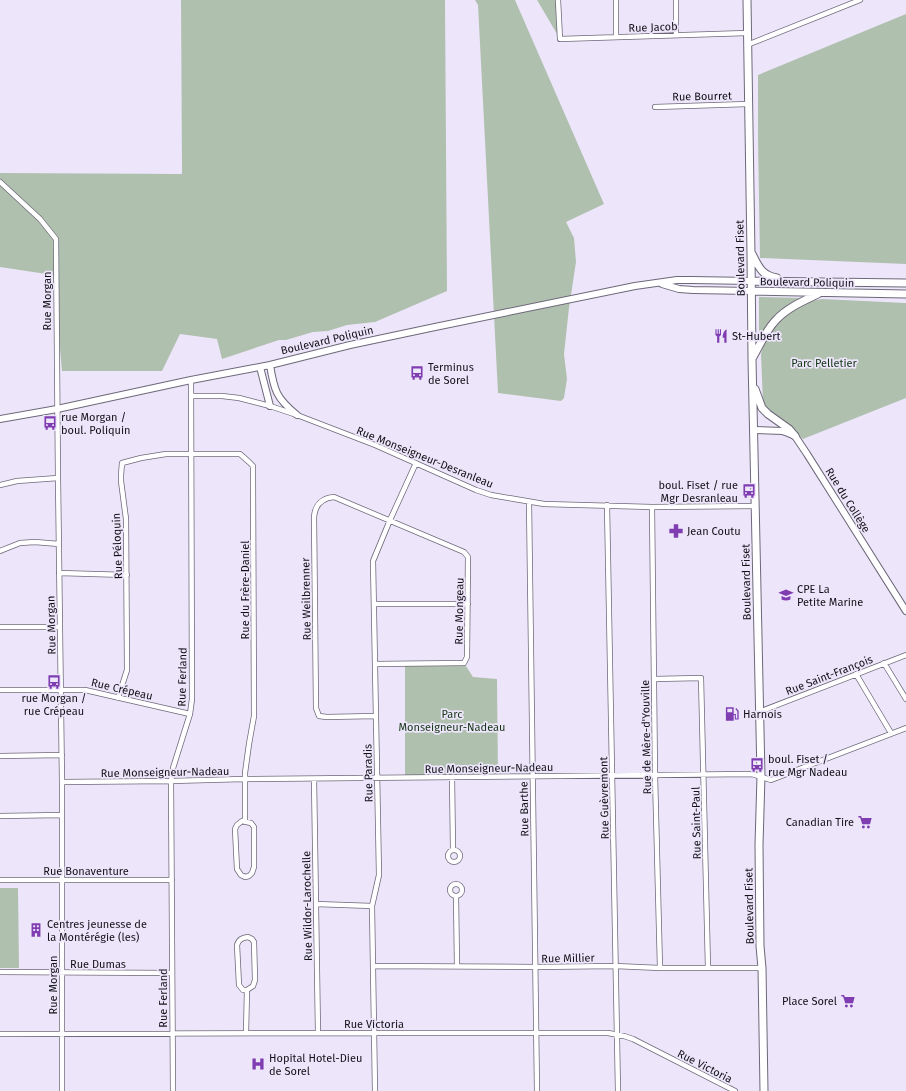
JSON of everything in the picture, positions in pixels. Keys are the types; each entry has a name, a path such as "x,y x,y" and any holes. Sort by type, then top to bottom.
{"main road":[{"name":"Boulevard Fiset","path":"747,0 752,254 752,359 761,776 759,845 764,1091"},
{"path":"752,254 760,270 768,277 793,282"},
{"name":"Boulevard Poliquin","path":"751,281 906,283"},
{"name":"Boulevard Poliquin","path":"751,291 906,294"},
{"path":"752,359 768,330 776,320 800,302 821,293"},
{"path":"753,384 762,408 789,429 795,436"}],"street":[{"name":"Rue Jacob","path":"558,0 560,39 747,33"},
{"path":"616,0 616,38"},
{"path":"676,0 676,36"},
{"path":"747,45 857,0"},
{"name":"Rue Bourret","path":"655,107 748,104"},
{"name":"Rue Morgan","path":"0,182 40,219 56,239 62,755 62,1091"},
{"name":"Boulevard Poliquin","path":"0,420 270,365 350,345 484,316 635,286 678,280 751,281"},
{"name":"Boulevard Poliquin","path":"660,283 684,289 751,291"},
{"path":"270,365 274,388 283,403 297,415"},
{"path":"260,367 270,406"},
{"name":"Rue Ferland","path":"173,1091 171,781 173,768 190,714 192,699 191,380"},
{"path":"270,406 274,388"},
{"name":"Rue Monseigneur-Desranleau","path":"191,396 222,396 239,398 270,406 375,445 490,495 544,504 652,507 755,506"},
{"path":"754,430 782,431 795,436"},
{"name":"Rue du Collège","path":"795,436 906,611"},
{"name":"Rue Péloquin","path":"118,698 127,670 126,519 121,475 122,463 161,455 191,454"},
{"name":"Rue du Frère-Daniel","path":"191,454 240,454 252,466 254,710 253,726 244,779 245,821"},
{"name":"Rue Paradis","path":"375,1091 372,906 379,875 373,561 416,463"},
{"path":"0,485 17,481 58,478"},
{"name":"Rue Weilbrenner","path":"376,716 327,718 319,716 316,708 314,510 327,498 334,497 390,520"},
{"name":"Rue Barthe","path":"529,502 536,1091"},
{"name":"Rue Guèvremont","path":"607,505 618,1091"},
{"name":"Rue de Mère-d'Youville","path":"652,507 655,775 660,968"},
{"name":"Rue Mongeau","path":"375,664 464,663 467,657 468,557 464,552 390,520"},
{"path":"0,551 20,542 59,544"},
{"path":"59,574 127,575"},
{"path":"374,604 468,604"},
{"path":"0,627 60,627"},
{"name":"Rue Saint-François","path":"759,712 906,655"},
{"path":"884,663 906,699"},
{"path":"856,674 891,733"},
{"name":"Rue Saint-Paul","path":"654,679 701,678 708,968"},
{"name":"Rue Crépeau","path":"0,690 85,690 190,714"},
{"name":"Rue Monseigneur-Nadeau","path":"62,782 703,774 752,774 771,780 906,728"},
{"path":"0,756 62,755"},
{"path":"452,777 453,849"},
{"name":"Rue Wildor-Larochelle","path":"314,779 318,1033"},
{"path":"0,816 62,815"},
{"path":"245,821 251,823 254,827 253,871 250,876 245,877 241,875 237,869 235,829 239,823 245,821"},
{"name":"Rue Bonaventure","path":"0,880 172,880"},
{"path":"456,896 457,966"},
{"path":"316,904 372,906"},
{"path":"248,937 254,942 255,977 253,986 247,990 243,990 238,985 237,946 241,939 248,937"},
{"name":"Rue Millier","path":"374,966 616,966 660,968 762,968"},
{"name":"Rue Dumas","path":"0,972 172,973"},
{"path":"246,1033 247,990"},
{"name":"Rue Victoria","path":"0,1034 617,1034 633,1039 735,1091"}],"green space":[{"path":"181,0 445,0 447,291 375,322 347,325 328,331 313,332 286,340 279,340 222,359 217,339 180,334 162,371 62,371 53,275 0,267 0,173 182,174"},
{"path":"475,0 515,0 604,204 566,222 574,238 576,262 564,354 567,379 564,398 561,401 498,393 478,5"},
{"path":"537,0 558,0 560,39"},
{"path":"906,14 906,264 760,258 758,75"},
{"path":"759,297 803,298 777,315 759,342"},
{"name":"Parc Pelletier","path":"822,299 906,303 906,398 803,439 763,404 761,354 766,336 777,320 806,302"},
{"name":"Parc Monseigneur-Nadeau","path":"464,663 473,677 497,679 498,776 405,778 405,664"},
{"path":"0,888 18,888 19,968 0,968"}],"place":[{"name":"St-Hubert","path":"721,336"},
{"name":"Terminus de Sorel","path":"417,373"},
{"name":"rue Morgan / boul. Poliquin","path":"50,423"},
{"name":"boul. Fiset / rue Mgr Desranleau","path":"749,491"},
{"name":"Jean Coutu","path":"676,531"},
{"name":"CPE La Petite Marine","path":"786,595"},
{"name":"rue Morgan / rue Crépeau","path":"54,682"},
{"name":"Harnois","path":"732,714"},
{"name":"boul. Fiset / rue Mgr Nadeau","path":"757,765"},
{"name":"Canadian Tire","path":"865,822"},
{"name":"Centres jeunesse de la Montérégie (les)","path":"36,930"},
{"name":"Place Sorel","path":"848,1001"},
{"name":"Hopital Hotel-Dieu de Sorel","path":"258,1064"}]}
